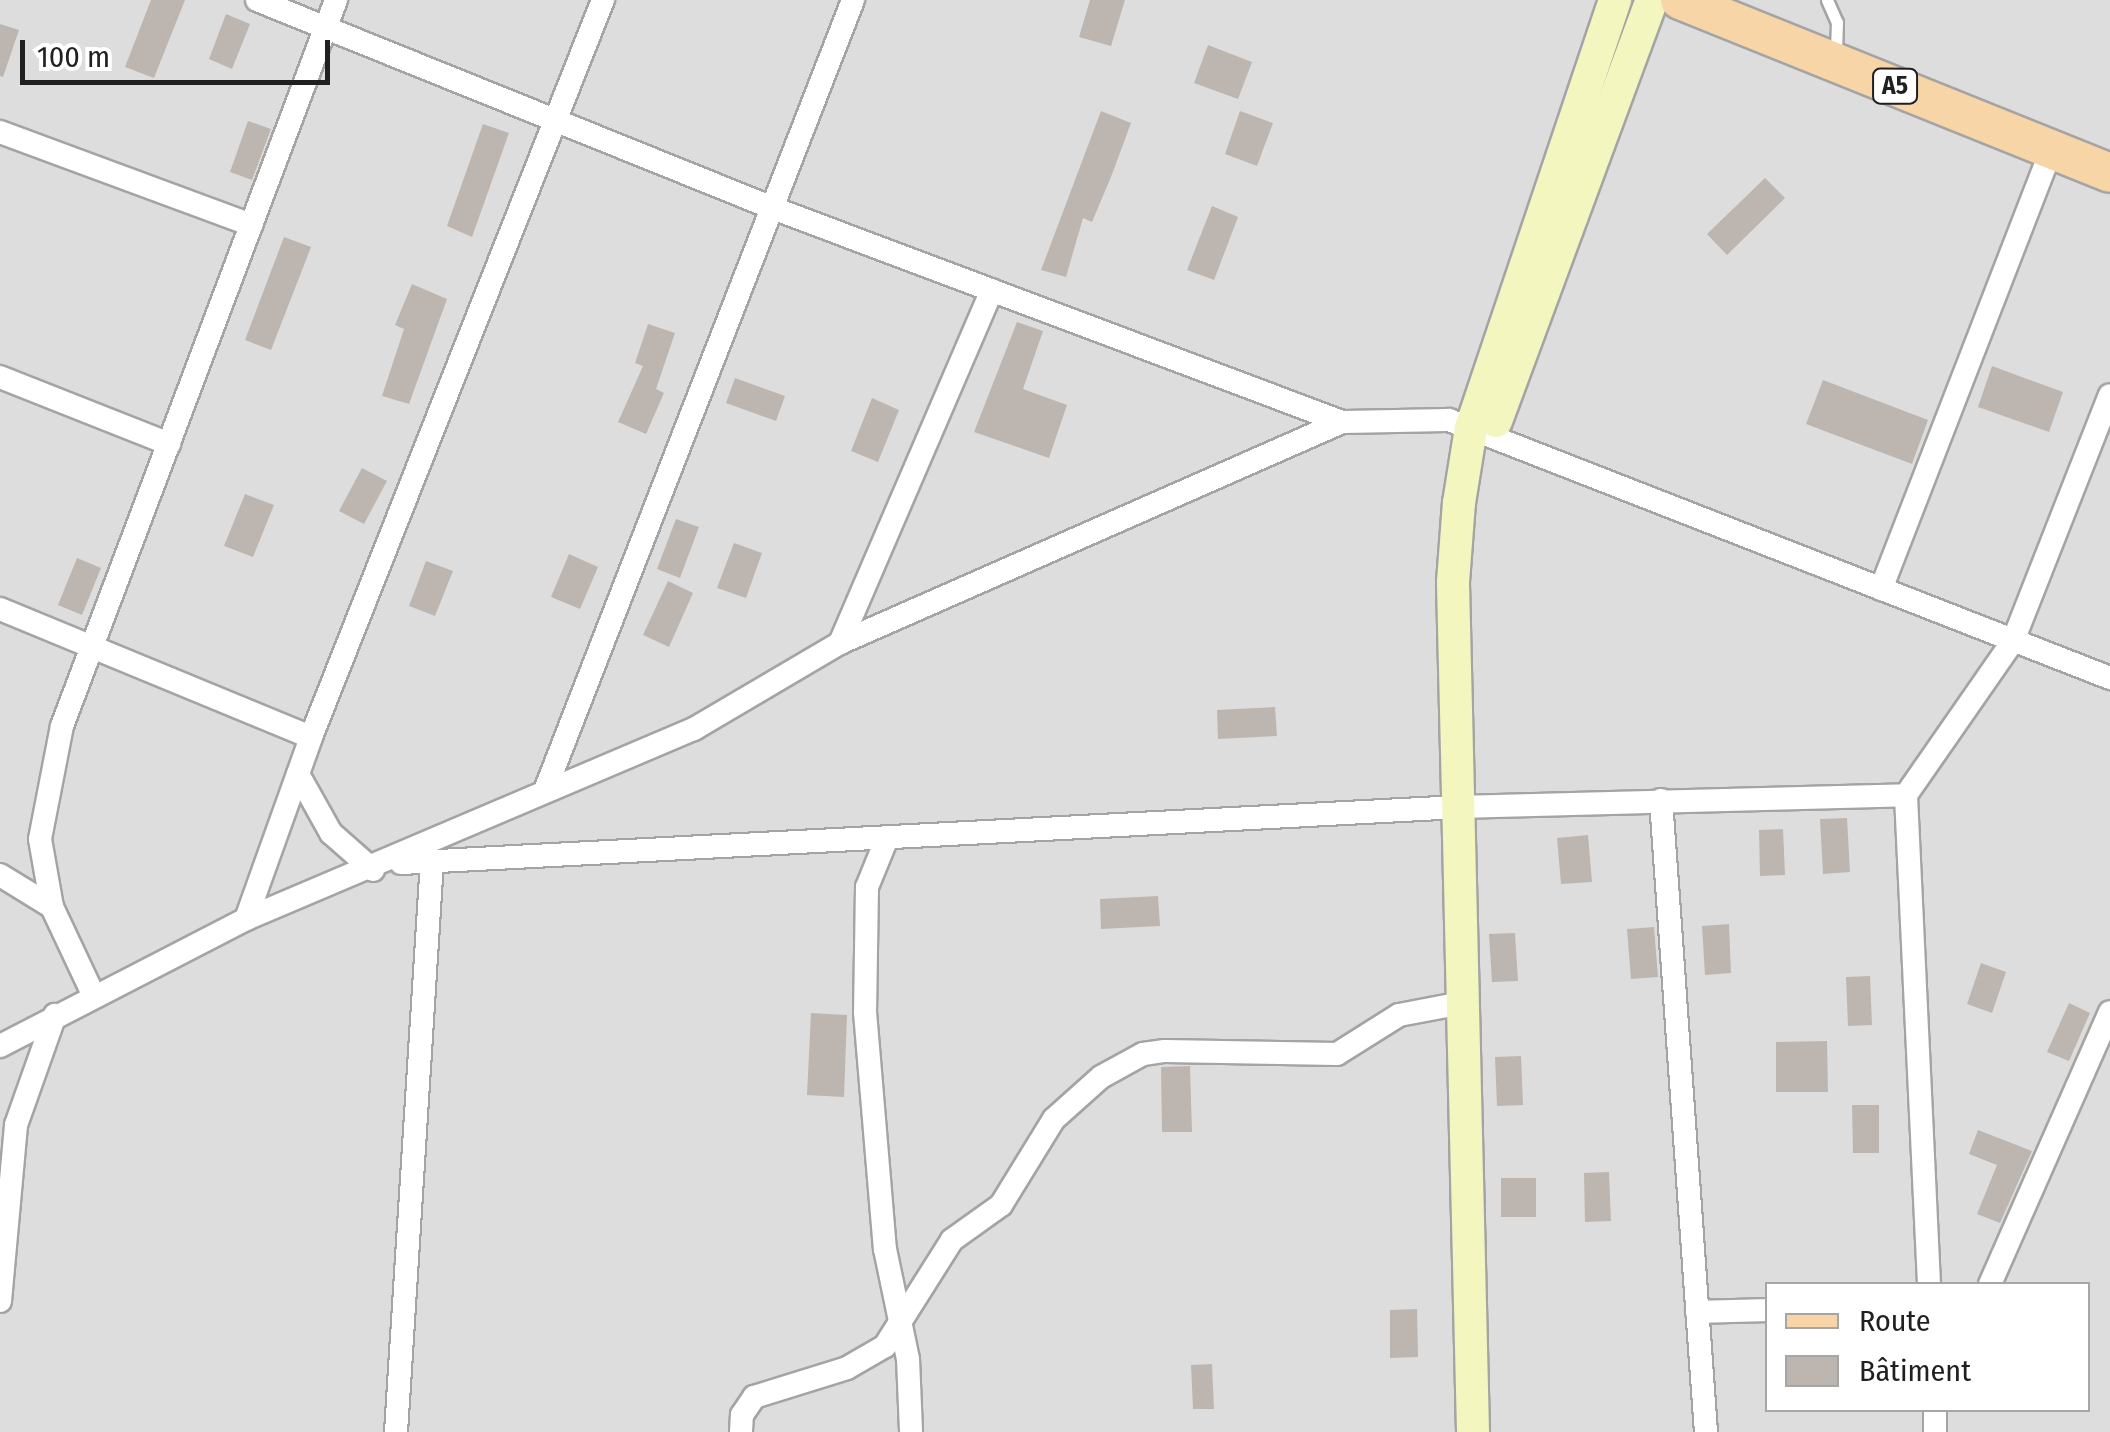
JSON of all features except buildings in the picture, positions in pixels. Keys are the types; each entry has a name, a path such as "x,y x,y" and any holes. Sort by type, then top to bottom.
{"main road":[{"path":"1473,1432 1467,1002 1453,582 1459,502 1615,0"},
{"path":"1481,432 1652,0"},
{"name":"A5","path":"1680,0 1737,16 1836,62 2110,173"}],"street":[{"path":"257,0 770,207 1342,422 1449,420 2110,678"},
{"path":"93,994 52,908 40,838 44,796 62,726 336,0"},
{"path":"246,919 311,737 603,0"},
{"path":"546,788 853,0"},
{"path":"0,132 251,225"},
{"path":"1881,590 2052,148"},
{"path":"840,642 992,290"},
{"path":"0,377 169,444"},
{"path":"1929,1282 1906,795 2013,640 2103,437 2110,396"},
{"path":"0,1046 93,994 246,919 380,867 546,788 694,729 840,642 1342,422"},
{"path":"0,609 311,737"},
{"path":"298,774 331,833 380,867 1459,807 1906,795"},
{"path":"1661,800 1706,1432"},
{"path":"886,838 867,887 865,1012 885,1248 902,1326 911,1432"},
{"path":"396,1432 432,862"},
{"path":"0,875 52,908"},
{"path":"742,1432 742,1415 754,1398 847,1368 886,1346 902,1326 952,1240 1001,1205 1054,1119 1101,1077 1143,1054 1165,1051 1338,1054 1399,1015 1467,1002"},
{"path":"1991,1282 2110,1012"},
{"path":"0,1301 16,1124 55,1015"},
{"path":"1697,1312 1765,1310"}],"lane":[{"path":"1826,0 1837,22 1836,62"}],"shaded area":[{"path":"0,0 2110,0 2110,1432 0,1432"}]}
